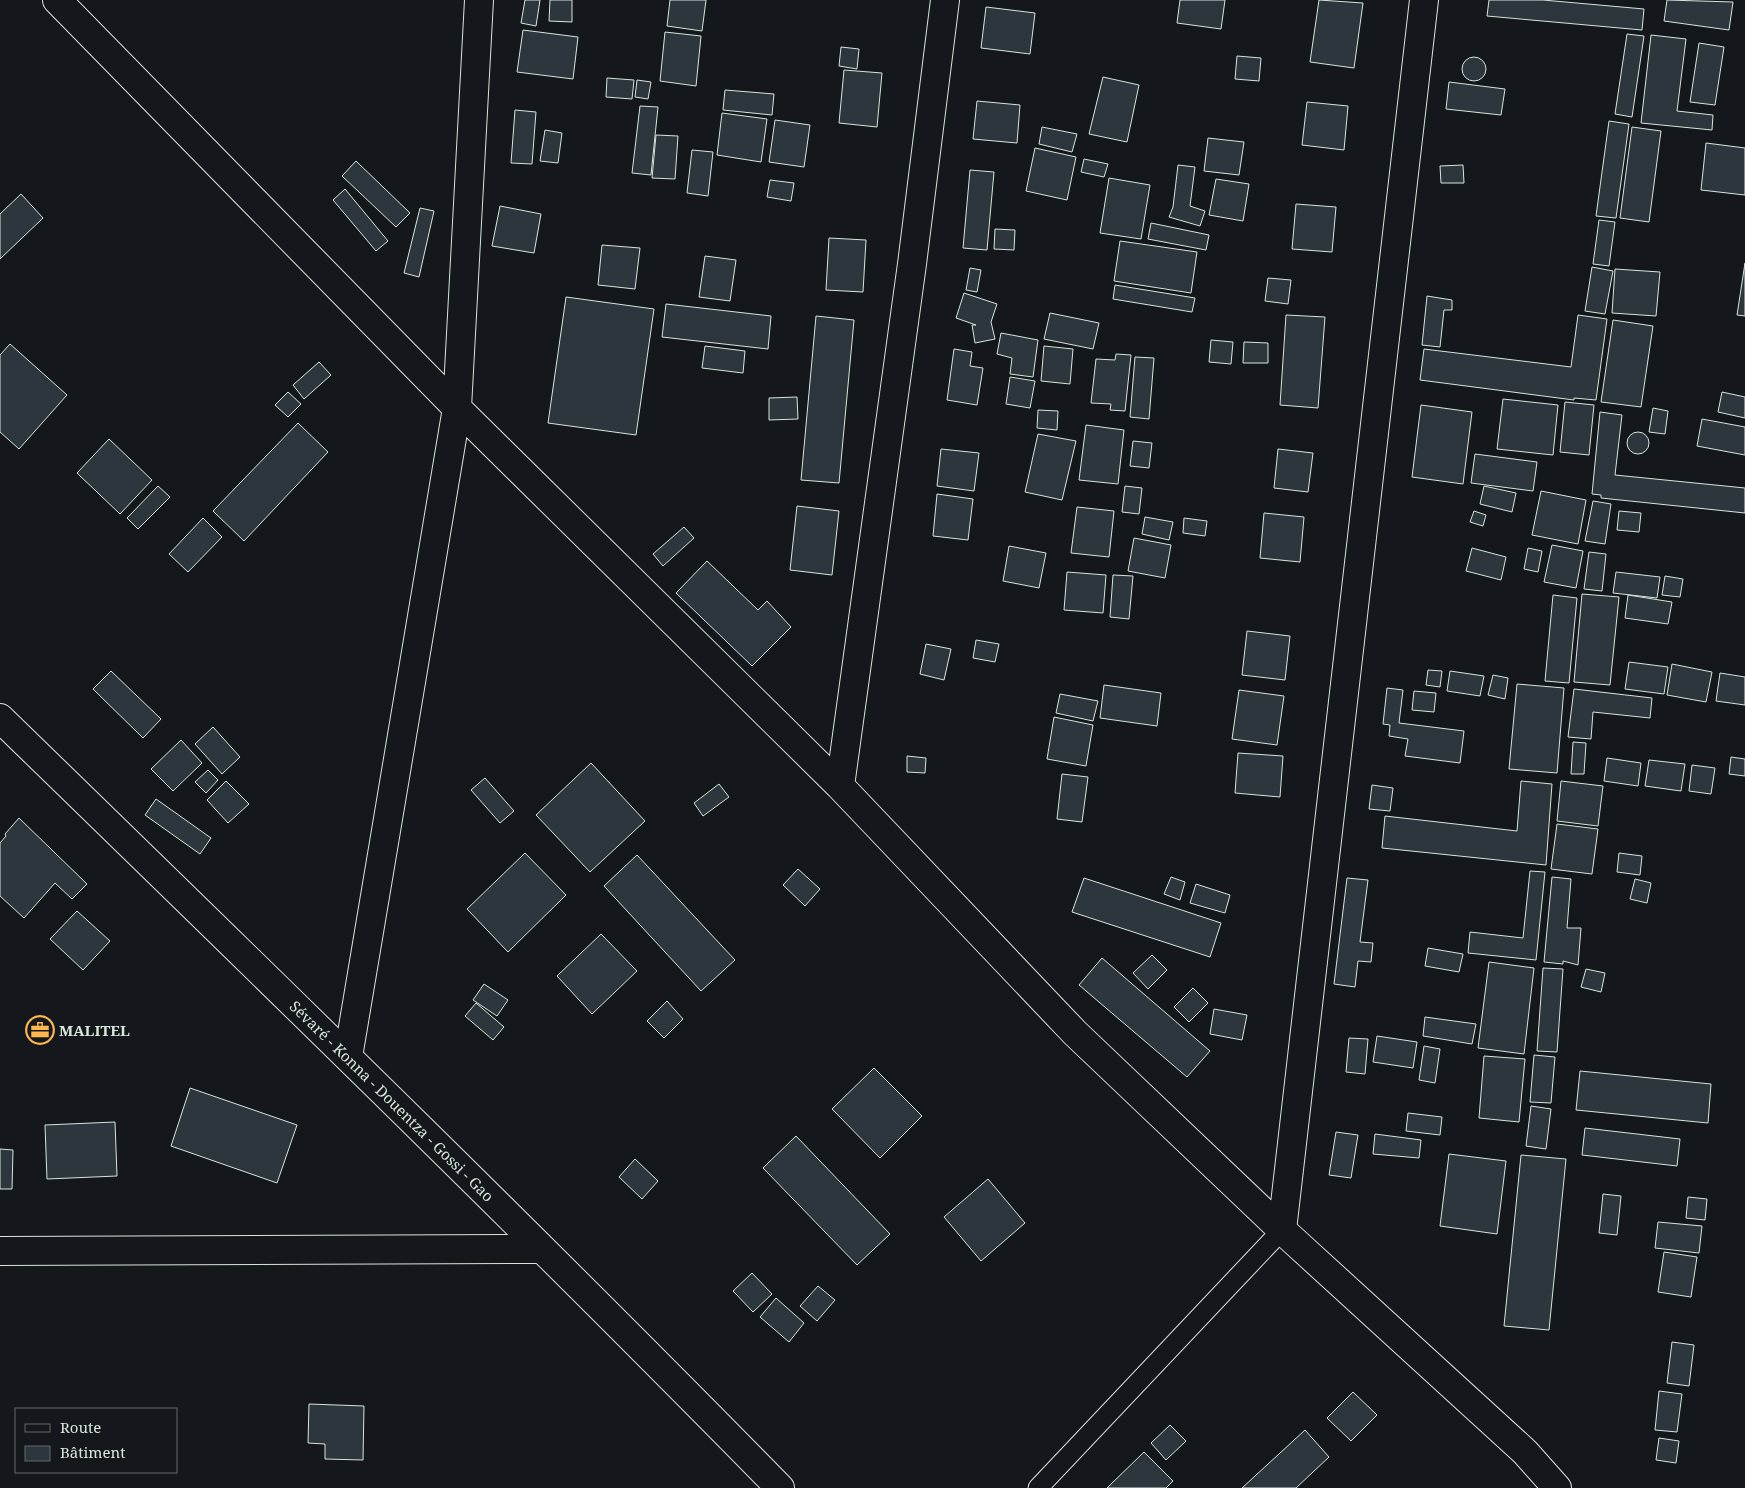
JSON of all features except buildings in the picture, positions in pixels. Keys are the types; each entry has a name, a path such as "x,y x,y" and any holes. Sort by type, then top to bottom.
{"street":[{"path":"57,0 457,408 840,786 1076,1032 1282,1230 1525,1452 1557,1488"},
{"path":"348,1057 457,408 479,0"},
{"path":"840,786 912,264 945,0"},
{"path":"1282,1230 1424,0"},
{"name":"Sévaré - Konna - Douentza - Gossi - Gao","path":"0,718 348,1057 780,1488"},
{"path":"0,1251 542,1249"}],"lane":[{"path":"1038,1488 1282,1230"}],"place":[{"name":"MALITEL","path":"40,1030"}]}
